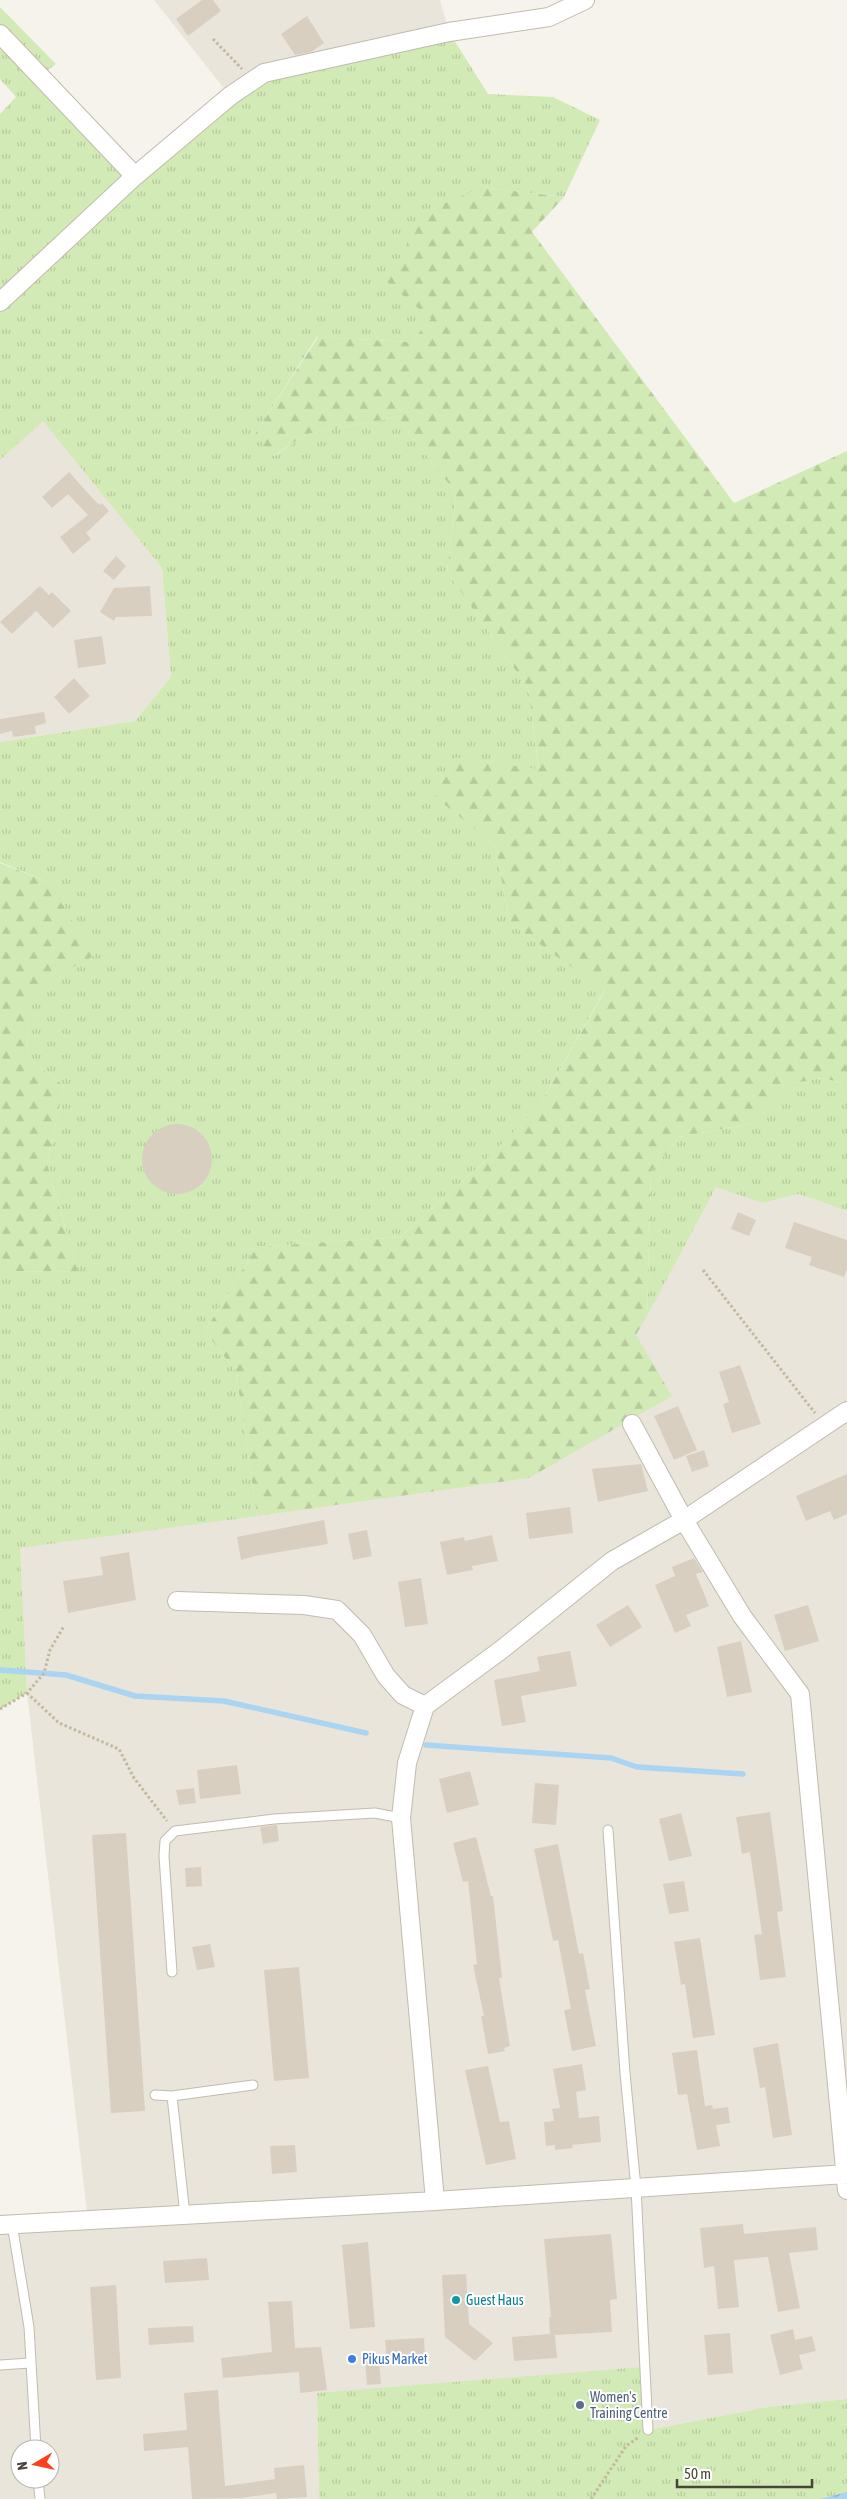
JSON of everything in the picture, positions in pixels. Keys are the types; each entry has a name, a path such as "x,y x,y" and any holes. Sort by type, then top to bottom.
{"street":[{"path":"0,302 135,176 230,96 264,73 449,32 549,18 585,0"},
{"path":"0,34 135,176"},
{"path":"435,2201 401,1818 407,1763 425,1706 501,1650 612,1561 684,1520 847,1411"},
{"path":"6,2224 435,2201 636,2188 847,2180 800,1694 742,1616 684,1520 632,1424"},
{"path":"177,1601 304,1605 337,1610 362,1634 386,1676 403,1695 425,1706"}],"lane":[{"path":"172,1972 164,1856 166,1841 175,1831 301,1817 375,1813 401,1818"},
{"path":"608,1830 625,2073 636,2188 648,2430"},
{"path":"155,2095 172,2096 253,2085"},
{"path":"172,2096 185,2215"},
{"path":"6,2224 29,2327 35,2439"},
{"path":"0,2365 30,2363"}],"path":[{"path":"213,39 253,80"},
{"path":"703,1270 824,1425"},
{"path":"0,1709 28,1693 44,1674 50,1650 64,1626"},
{"path":"28,1693 59,1723 119,1749 134,1778 175,1831"},
{"path":"591,2499 626,2446 648,2430"}],"shaded area":[{"path":"154,0 440,0 449,32 230,96"},
{"path":"43,420 162,568 171,677 135,721 0,742 0,460"},
{"path":"716,1186 763,1203 799,1194 847,1211 847,2399 768,2407 648,2430 317,2393 319,2499 0,2499 0,2225 88,2221 27,1693 19,1548 529,1478 636,1335"}],"green space":[{"path":"0,7 56,64 40,76 135,176 264,73 449,32 488,94 553,97 600,120 564,197 482,187 431,319 411,342 317,337 255,434 274,456 307,434 397,417 456,493 447,572 528,688 539,770 455,758 436,797 495,845 510,923 605,990 538,1108 483,1163 400,1237 256,1247 205,1331 236,1372 257,1516 20,1548 27,1693 0,1709 0,1271 78,1272 47,1164 64,1086 28,1058 27,1024 48,882 0,862 0,742 135,721 171,677 162,568 43,421 0,460 0,114 16,97 0,79"},
{"path":"482,187 564,197 532,232 734,503 847,451 847,1084 822,1078 790,1084 754,1123 679,1137 651,1172 647,1316 636,1335 672,1396 529,1478 257,1516 236,1372 205,1331 256,1247 400,1237 483,1163 538,1108 605,991 510,923 495,845 435,797 455,758 539,769 528,688 447,572 456,493 397,417 307,434 273,456 255,434 318,337 411,342 431,319 386,281 427,211"},
{"path":"0,863 48,882 94,956 33,988 27,1024 28,1058 64,1086 47,1164 78,1272 0,1271"},
{"path":"822,1078 847,1084 847,1211 799,1194 763,1203 716,1187 647,1316 651,1172 679,1137 754,1123 790,1084"},
{"path":"643,2367 648,2430 768,2407 847,2399 847,2492 819,2499 319,2499 317,2393"}],"water":[{"path":"847,2492 847,2499 819,2499"}],"building":[{"path":"202,0 213,0 221,11 188,36 176,19"},
{"path":"307,16 324,43 311,52 295,55 281,34"},
{"path":"69,472 95,501 100,505 102,503 109,511 86,533 91,539 73,554 60,537 88,515 68,494 52,508 42,497"},
{"path":"116,556 126,566 114,580 103,571"},
{"path":"40,586 49,595 52,592 71,611 53,628 36,611 12,634 0,622"},
{"path":"150,586 152,616 116,617 114,621 100,612 114,588"},
{"path":"102,636 106,664 78,668 74,640"},
{"path":"74,678 90,696 69,714 54,697"},
{"path":"44,712 46,723 35,726 36,734 13,737 12,731 0,734 0,719"},
{"path":"177,1124 190,1127 202,1134 209,1146 212,1159 209,1172 202,1184 190,1191 177,1194 164,1191 152,1184 145,1172 142,1159 145,1146 152,1134 164,1127"},
{"path":"738,1212 756,1220 749,1236 731,1229"},
{"path":"794,1222 847,1240 847,1269 844,1277 809,1265 812,1257 785,1248"},
{"path":"740,1365 761,1424 732,1433 723,1404 729,1402 719,1372"},
{"path":"678,1406 697,1450 674,1460 654,1416"},
{"path":"704,1450 709,1466 692,1472 686,1456"},
{"path":"641,1464 648,1491 598,1502 592,1469"},
{"path":"847,1474 847,1514 834,1520 830,1511 806,1521 796,1496"},
{"path":"570,1507 573,1533 529,1539 526,1513"},
{"path":"324,1520 328,1544 241,1560 237,1537"},
{"path":"367,1530 372,1556 353,1560 348,1534"},
{"path":"492,1535 498,1561 472,1566 473,1570 447,1575 440,1542 464,1537 465,1541"},
{"path":"129,1552 136,1600 68,1613 63,1581 103,1575 100,1557"},
{"path":"694,1558 703,1572 696,1574 709,1606 686,1615 691,1626 675,1633 655,1585 675,1576 672,1567"},
{"path":"421,1578 428,1624 405,1627 398,1582"},
{"path":"628,1605 642,1627 610,1647 596,1625"},
{"path":"808,1605 819,1641 785,1651 774,1615"},
{"path":"741,1641 752,1692 727,1697 717,1647"},
{"path":"570,1651 577,1686 521,1696 526,1722 502,1726 494,1680 540,1671 537,1657"},
{"path":"237,1765 241,1794 200,1799 197,1770"},
{"path":"470,1771 479,1805 447,1813 439,1779"},
{"path":"535,1783 559,1785 556,1825 532,1823"},
{"path":"194,1788 196,1803 179,1805 176,1790"},
{"path":"770,1812 783,1911 777,1912 786,1977 760,1980 754,1935 762,1934 750,1852 742,1854 736,1817"},
{"path":"681,1813 692,1856 669,1861 659,1819"},
{"path":"277,1825 279,1841 263,1844 260,1827"},
{"path":"126,1833 145,2111 111,2113 92,1835"},
{"path":"476,1837 491,1896 493,1896 502,1978 499,1978 510,2046 504,2048 505,2051 488,2054 481,2016 484,2016 473,1965 477,1964 468,1881 463,1882 453,1843"},
{"path":"558,1844 579,1954 583,1953 590,1989 585,1990 596,2046 572,2051 564,2010 571,2009 558,1940 553,1941 534,1849"},
{"path":"201,1867 202,1886 186,1887 185,1868"},
{"path":"684,1881 689,1911 669,1914 663,1884"},
{"path":"700,1938 715,2035 693,2038 685,1984 681,1985 674,1942"},
{"path":"210,1944 215,1967 197,1970 192,1947"},
{"path":"299,1967 309,2078 274,2081 264,1970"},
{"path":"778,2043 792,2135 773,2138 765,2087 760,2088 753,2048"},
{"path":"697,2050 705,2106 712,2105 713,2109 728,2107 730,2123 716,2125 720,2146 697,2150 687,2094 678,2095 672,2053"},
{"path":"582,2064 586,2090 576,2092 579,2118 599,2116 601,2142 572,2145 573,2148 555,2150 555,2145 546,2146 544,2122 554,2121 552,2109 560,2108 553,2069"},
{"path":"488,2066 500,2122 509,2121 516,2159 486,2165 465,2070"},
{"path":"295,2145 297,2172 272,2174 270,2146"},
{"path":"743,2224 744,2234 816,2227 818,2250 789,2253 800,2308 778,2312 768,2257 734,2260 739,2307 718,2309 714,2266 704,2268 700,2228"},
{"path":"611,2234 617,2299 610,2300 612,2332 555,2335 557,2358 514,2361 512,2337 550,2334 549,2317 551,2317 544,2239"},
{"path":"368,2242 375,2327 350,2329 342,2245"},
{"path":"207,2258 209,2280 165,2283 163,2261"},
{"name":"Guest Haus","path":"466,2274 469,2324 493,2343 475,2361 445,2337 442,2275"},
{"path":"116,2285 121,2378 96,2380 90,2287"},
{"path":"292,2301 295,2348 321,2347 327,2390 300,2393 299,2372 223,2378 221,2358 272,2352 268,2302"},
{"path":"193,2326 194,2342 149,2345 148,2328"},
{"path":"793,2329 795,2340 812,2336 816,2351 799,2355 803,2369 780,2375 770,2335"},
{"path":"730,2333 733,2373 708,2375 704,2335"},
{"path":"424,2338 425,2357 387,2360 385,2340"},
{"path":"379,2359 381,2384 367,2385 365,2360"},
{"path":"218,2390 225,2486 275,2479 274,2468 304,2465 307,2497 277,2499 276,2493 241,2498 192,2499 188,2447 144,2451 143,2434 187,2430 184,2393"}],"waterway":[{"path":"0,1670 66,1675 135,1696 224,1701 366,1733"},
{"path":"426,1745 611,1758 637,1767 743,1774"}],"place":[{"name":"Guest Haus","path":"456,2300"},
{"name":"Pikus Market","path":"352,2359"},
{"name":"Women's Training Centre","path":"580,2405"}]}
